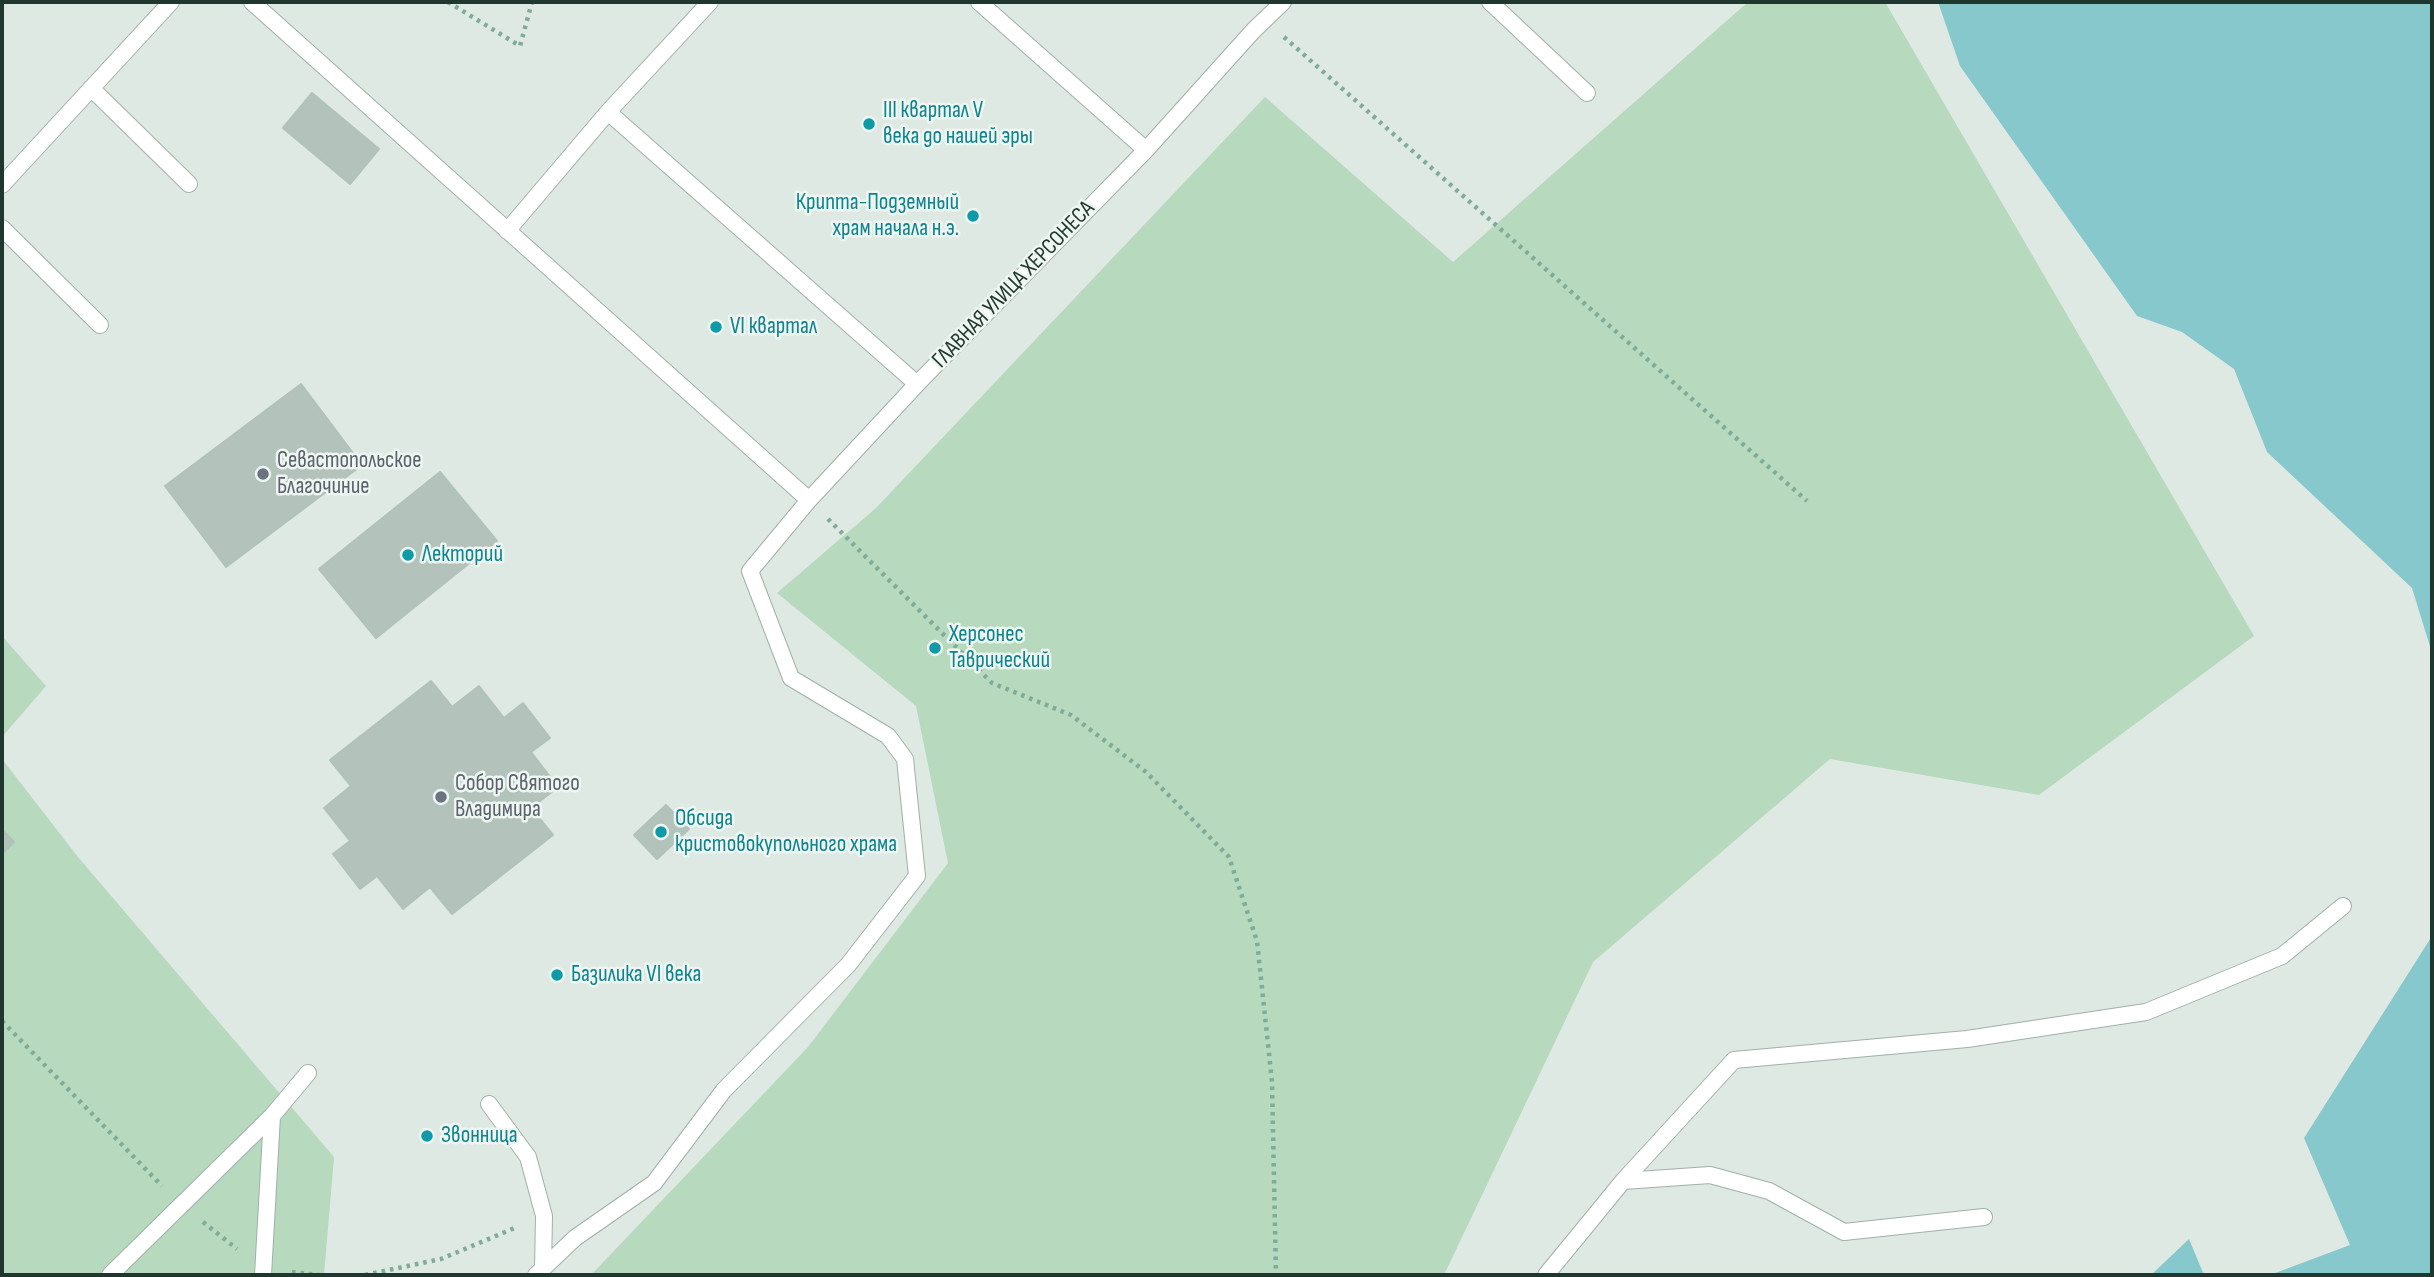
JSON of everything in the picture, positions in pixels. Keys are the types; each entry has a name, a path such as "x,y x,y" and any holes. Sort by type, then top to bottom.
{"lane":[{"path":"2,185 171,2"},
{"path":"252,2 809,500"},
{"path":"507,231 608,112 710,2"},
{"path":"979,2 1146,150"},
{"name":"ГЛАВНАЯ УЛИЦА ХЕРСОНЕСА","path":"539,1272 575,1238 654,1183 724,1090 848,965 917,876 905,759 888,736 790,678 750,571 809,500 917,384 1146,150 1283,2"},
{"path":"1490,2 1587,93"},
{"path":"91,88 189,184"},
{"path":"608,112 917,384"},
{"path":"2,228 100,325"},
{"path":"1546,1275 1623,1181 1734,1060 1967,1039 2146,1012 2282,956 2343,906"},
{"path":"110,1275 272,1116 308,1073"},
{"path":"489,1104 527,1157 544,1216 539,1272"},
{"path":"263,1272 272,1116"},
{"path":"1623,1181 1710,1175 1769,1191 1844,1232 1984,1217"}],"path":[{"path":"448,2 520,46 532,2"},
{"path":"1265,20 1807,501"},
{"path":"809,500 992,683 1071,715 1146,772 1229,857 1257,941 1272,1082 1276,1275"},
{"path":"2,1021 180,1205 263,1272 319,1275"},
{"path":"365,1275 442,1259 544,1216"}],"green space":[{"path":"1748,2 1885,2 2254,636 2039,795 1830,759 1593,962 1444,1275 591,1275 808,1047 948,863 916,706 777,593 876,508 1265,97 1453,262"},
{"path":"2,636 46,686 2,737"},
{"path":"2,759 78,857 334,1157 324,1275 2,1275"}],"water":[{"path":"1938,2 2432,2 2432,653 2412,588 2267,452 2234,369 2182,332 2137,316 1960,66"},
{"path":"2432,936 2432,1275 2270,1275 2350,1245 2304,1138"},
{"path":"2189,1239 2204,1275 2151,1275"}],"building":[{"path":"312,93 379,149 350,184 283,128"},
{"path":"301,384 362,465 226,567 165,486"},
{"name":"Лекторий","path":"440,472 497,541 376,638 319,569"},
{"name":"Собор Святого Владимира","path":"431,681 452,707 479,686 504,718 523,703 550,738 531,752 558,787 531,808 553,835 452,914 430,887 403,909 377,876 360,889 333,854 350,841 324,808 351,786 330,760"},
{"name":"Обсида кристовокупольного храма","path":"666,805 689,829 657,859 634,835"},
{"path":"2,830 14,842 2,854"}],"place":[{"name":"III квартал V века до нашей эры","path":"869,124"},
{"name":"Крипта-Подземный храм начала н.э.","path":"973,216"},
{"name":"VI квартал","path":"716,327"},
{"name":"Севастопольское Благочиние","path":"263,474"},
{"name":"Лекторий","path":"408,555"},
{"name":"Херсонес Таврический","path":"935,648"},
{"name":"Собор Святого Владимира","path":"441,797"},
{"name":"Обсида кристовокупольного храма","path":"661,832"},
{"name":"Базилика VI века","path":"557,975"},
{"name":"Звонница","path":"427,1136"}]}
